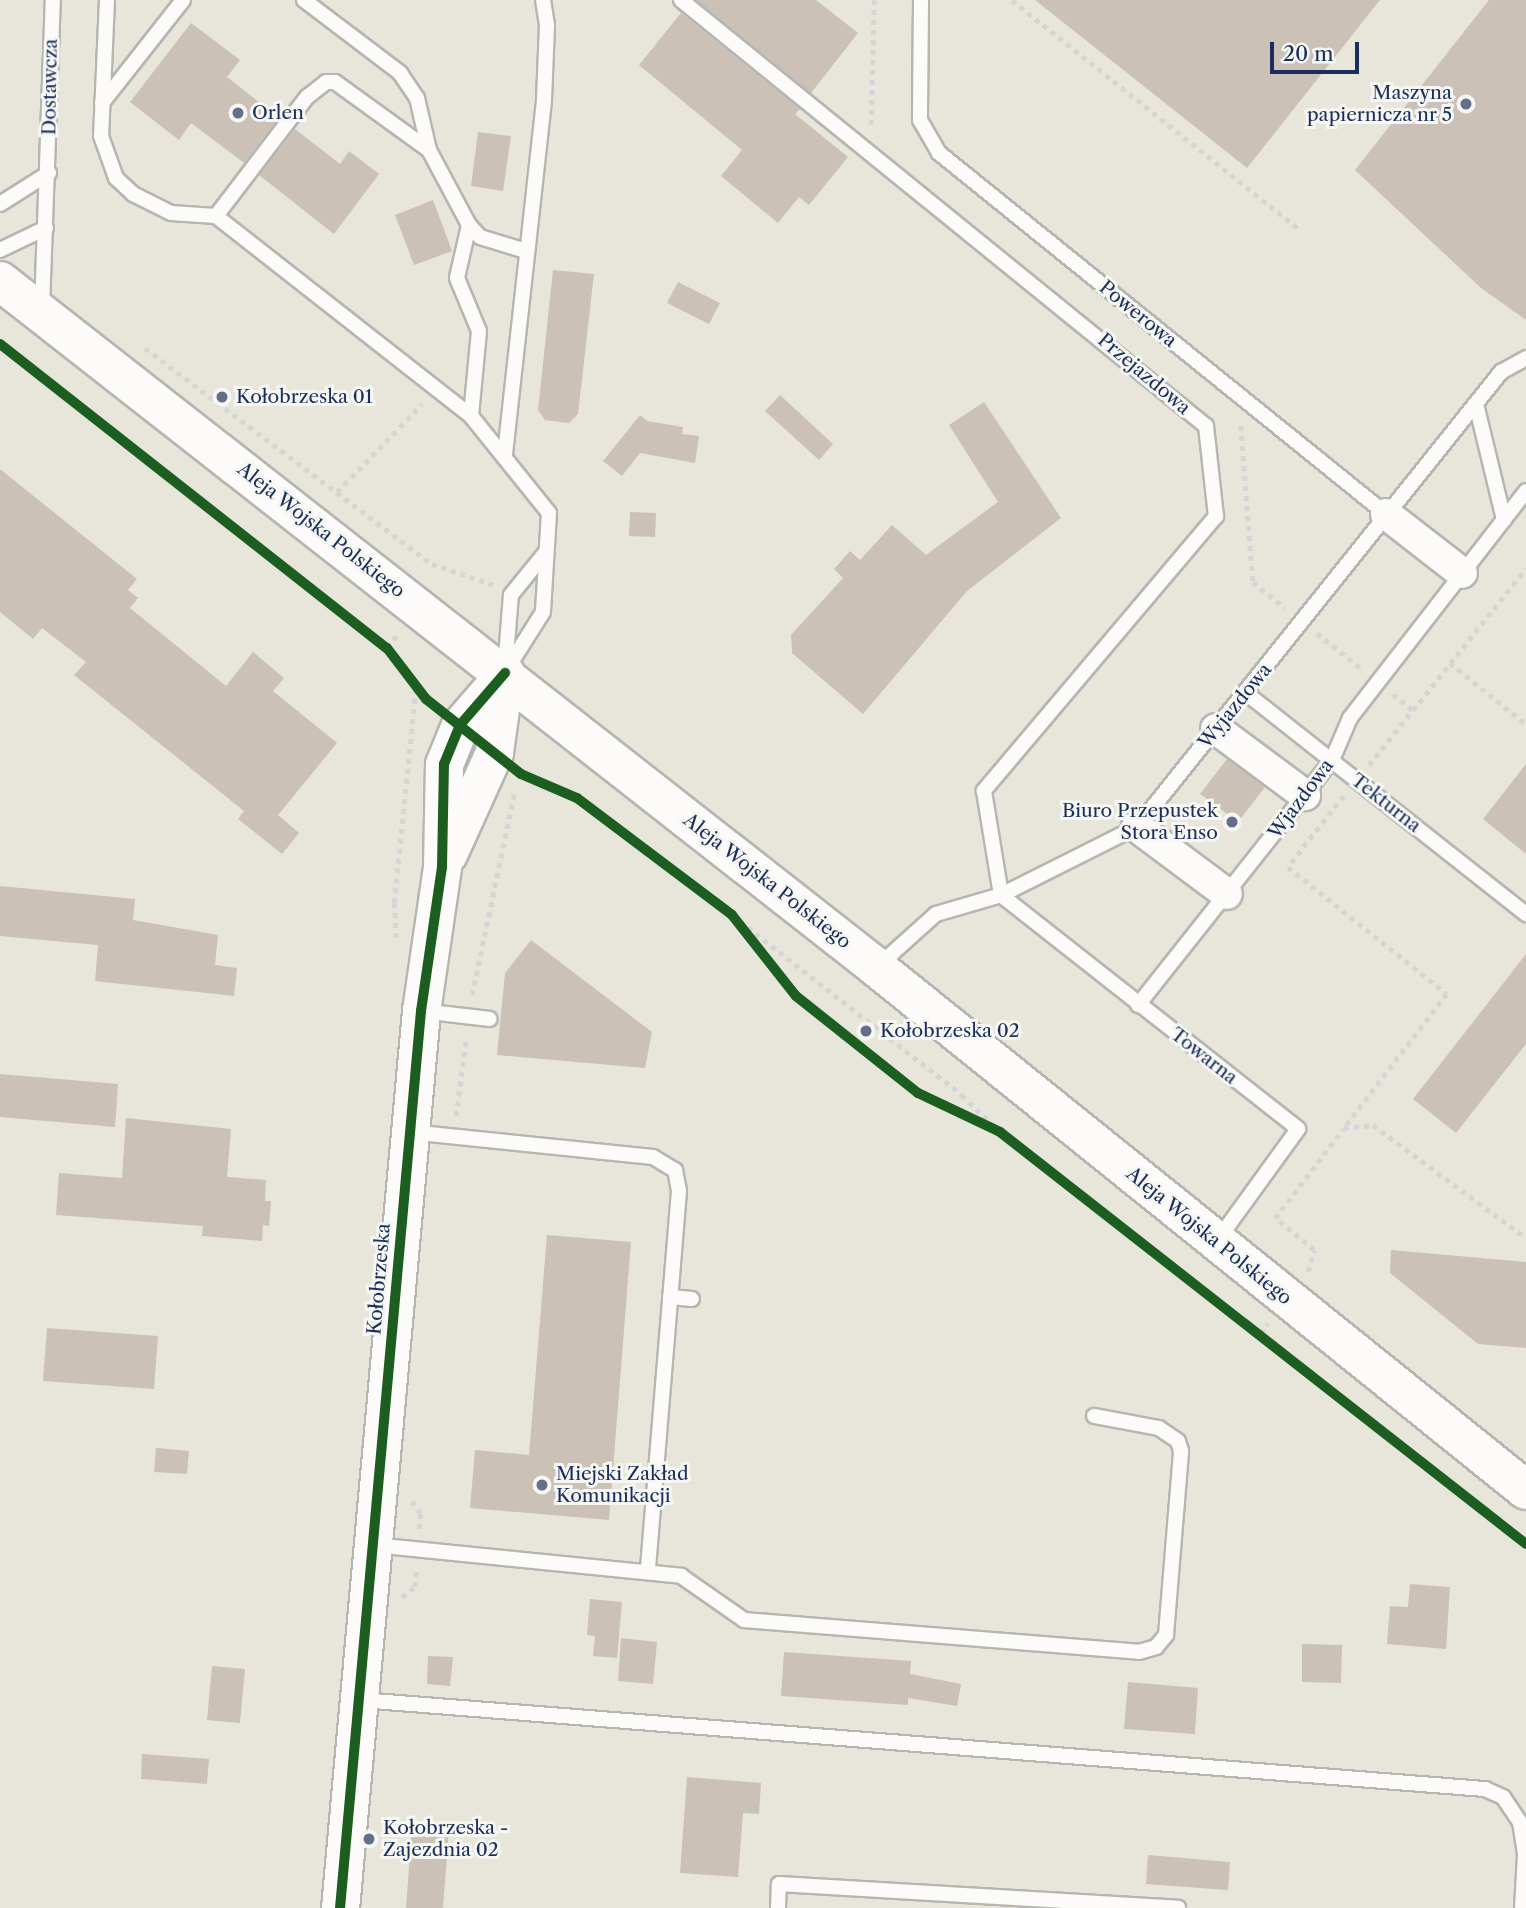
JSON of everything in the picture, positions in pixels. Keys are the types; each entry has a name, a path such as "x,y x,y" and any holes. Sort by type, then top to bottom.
{"main road":[{"name":"Aleja Wojska Polskiego","path":"0,281 505,673 876,967 1526,1490"}],"street":[{"name":"Powerowa","path":"1386,514 1462,573"},
{"name":"Kołobrzeska","path":"340,1908 421,1011 442,867 494,752 505,673"},
{"path":"1216,729 1305,795"},
{"path":"1137,827 1227,894"}],"lane":[{"name":"Dostawcza","path":"42,314 53,0"},
{"path":"107,0 101,136 116,178 133,194 171,213 216,216 471,416 505,454 549,513 542,612 505,673"},
{"path":"102,103 183,0"},
{"path":"304,0 400,73 417,98 429,150 469,225 489,243 526,251"},
{"path":"505,454 544,100 547,25 543,0"},
{"name":"Przejazdowa","path":"681,0 1206,426 1216,516 984,791 1001,895"},
{"name":"Powerowa","path":"921,0 920,120 939,153 1386,514"},
{"path":"216,216 307,97 326,82 335,82 429,150"},
{"path":"0,204 49,173"},
{"path":"469,225 457,278 480,331 471,416"},
{"path":"0,250 46,228"},
{"name":"Wyjazdowa","path":"876,967 936,914 1001,895 1137,827 1501,372 1526,358"},
{"path":"1476,404 1504,520"},
{"name":"Wjazdowa","path":"1138,1005 1332,760 1350,718 1526,491"},
{"path":"505,673 511,595 545,553"},
{"name":"Tekturna","path":"1246,693 1526,914"},
{"name":"Towarna","path":"1001,895 1298,1129 1216,1242"},
{"path":"421,1011 490,1019"},
{"path":"410,1132 665,1162 675,1170 679,1191 648,1572"},
{"path":"670,1297 692,1299"},
{"path":"373,1545 648,1572 692,1582 744,1620 1139,1652 1156,1647 1166,1635 1181,1451 1178,1441 1159,1428 1094,1416"},
{"path":"359,1700 1485,1789 1503,1797 1520,1822 1525,1855 1522,1908"},
{"path":"778,1908 779,1884 1178,1908"}],"path":[{"path":"1012,0 1299,229"},
{"path":"135,343 444,571 477,576 511,595"},
{"path":"337,492 436,389"},
{"path":"1260,1333 1311,1269 1314,1250 1276,1218 1447,995 1288,867 1526,568"},
{"path":"1450,663 1526,724"},
{"path":"455,1136 476,960 517,784"},
{"path":"732,915 772,966"},
{"path":"732,915 961,1096 1000,1132"},
{"path":"965,1115 1000,1132"},
{"path":"1344,1128 1373,1125 1526,1238"},
{"path":"401,1604 402,1595 415,1587 421,1514 410,1493"}],"building":[{"path":"696,0 816,0 858,33 811,93"},
{"path":"1035,0 1380,0 1247,168"},
{"name":"Maszyna papiernicza nr 5","path":"1489,0 1526,0 1526,320 1481,288 1355,170"},
{"path":"681,13 800,109 795,114 848,157 809,205 799,197 778,223 721,176 742,150 639,65"},
{"path":"191,23 240,60 227,77 279,118 244,163 191,123 179,140 130,102"},
{"path":"295,129 340,164 349,151 379,174 334,234 259,175"},
{"path":"478,132 511,136 503,191 471,186"},
{"path":"433,200 452,251 414,265 395,215"},
{"path":"553,270 594,274 578,414 569,423 545,420 538,410"},
{"path":"678,282 720,303 709,324 667,303"},
{"path":"780,395 833,444 819,460 765,411"},
{"path":"984,402 1061,518 967,591 863,714 792,653 791,635 843,578 834,569 850,551 860,560 892,525 926,555 998,502 949,425"},
{"path":"640,415 647,421 683,427 682,434 699,436 695,463 640,453 622,476 603,461"},
{"path":"0,469 137,579 128,590 138,598 130,608 226,686 253,652 284,678 273,691 337,743 278,815 299,833 282,854 238,819 244,811 74,675 86,662 42,628 33,639 0,612"},
{"path":"630,512 656,513 655,537 629,536"},
{"path":"1227,759 1265,787 1238,822 1200,794"},
{"path":"1526,764 1526,854 1483,819"},
{"path":"0,886 135,899 133,920 218,935 215,965 237,968 234,996 95,981 98,945 0,936"},
{"path":"531,940 652,1032 645,1068 497,1055 505,973"},
{"path":"1526,954 1526,1044 1456,1133 1413,1099"},
{"path":"0,1074 118,1084 115,1127 0,1117"},
{"path":"126,1118 231,1129 227,1177 266,1180 265,1201 271,1201 269,1226 263,1225 262,1241 202,1236 203,1226 56,1215 59,1173 122,1178"},
{"path":"547,1235 631,1242 609,1520 470,1508 475,1450 529,1455"},
{"path":"1391,1250 1526,1262 1526,1348 1478,1344 1390,1273"},
{"path":"47,1328 158,1336 154,1389 43,1381"},
{"path":"156,1448 189,1451 187,1474 154,1472"},
{"path":"1410,1584 1450,1587 1446,1649 1387,1644 1390,1606 1408,1607"},
{"path":"590,1599 622,1602 617,1658 593,1656 595,1636 587,1635"},
{"path":"621,1638 657,1642 653,1684 618,1681"},
{"path":"1302,1644 1342,1645 1341,1683 1302,1682"},
{"path":"784,1652 911,1661 910,1674 961,1684 957,1706 908,1698 908,1705 781,1696"},
{"path":"428,1656 453,1657 450,1686 427,1684"},
{"path":"212,1666 245,1669 240,1723 207,1720"},
{"path":"1128,1682 1198,1688 1195,1734 1124,1729"},
{"path":"142,1754 209,1759 207,1784 141,1779"},
{"path":"687,1777 761,1783 759,1814 743,1813 738,1877 680,1873"},
{"path":"412,1826 449,1829 443,1908 406,1908"},
{"path":"1148,1855 1230,1862 1228,1890 1146,1884"}],"cycle path":[{"path":"0,344 387,648 426,699 521,774 577,798 732,915 796,996 918,1093 1000,1132 1526,1544"},
{"path":"340,1908 421,1011 442,867 444,764 460,725 505,673"}],"place":[{"name":"Maszyna papiernicza nr 5","path":"1466,104"},
{"name":"Orlen","path":"238,113"},
{"name":"Kołobrzeska 01","path":"222,397"},
{"name":"Biuro Przepustek Stora Enso","path":"1232,822"},
{"name":"Kołobrzeska 02","path":"866,1031"},
{"name":"Miejski Zakład Komunikacji","path":"542,1485"},
{"name":"Kołobrzeska - Zajezdnia 02","path":"369,1839"}]}
